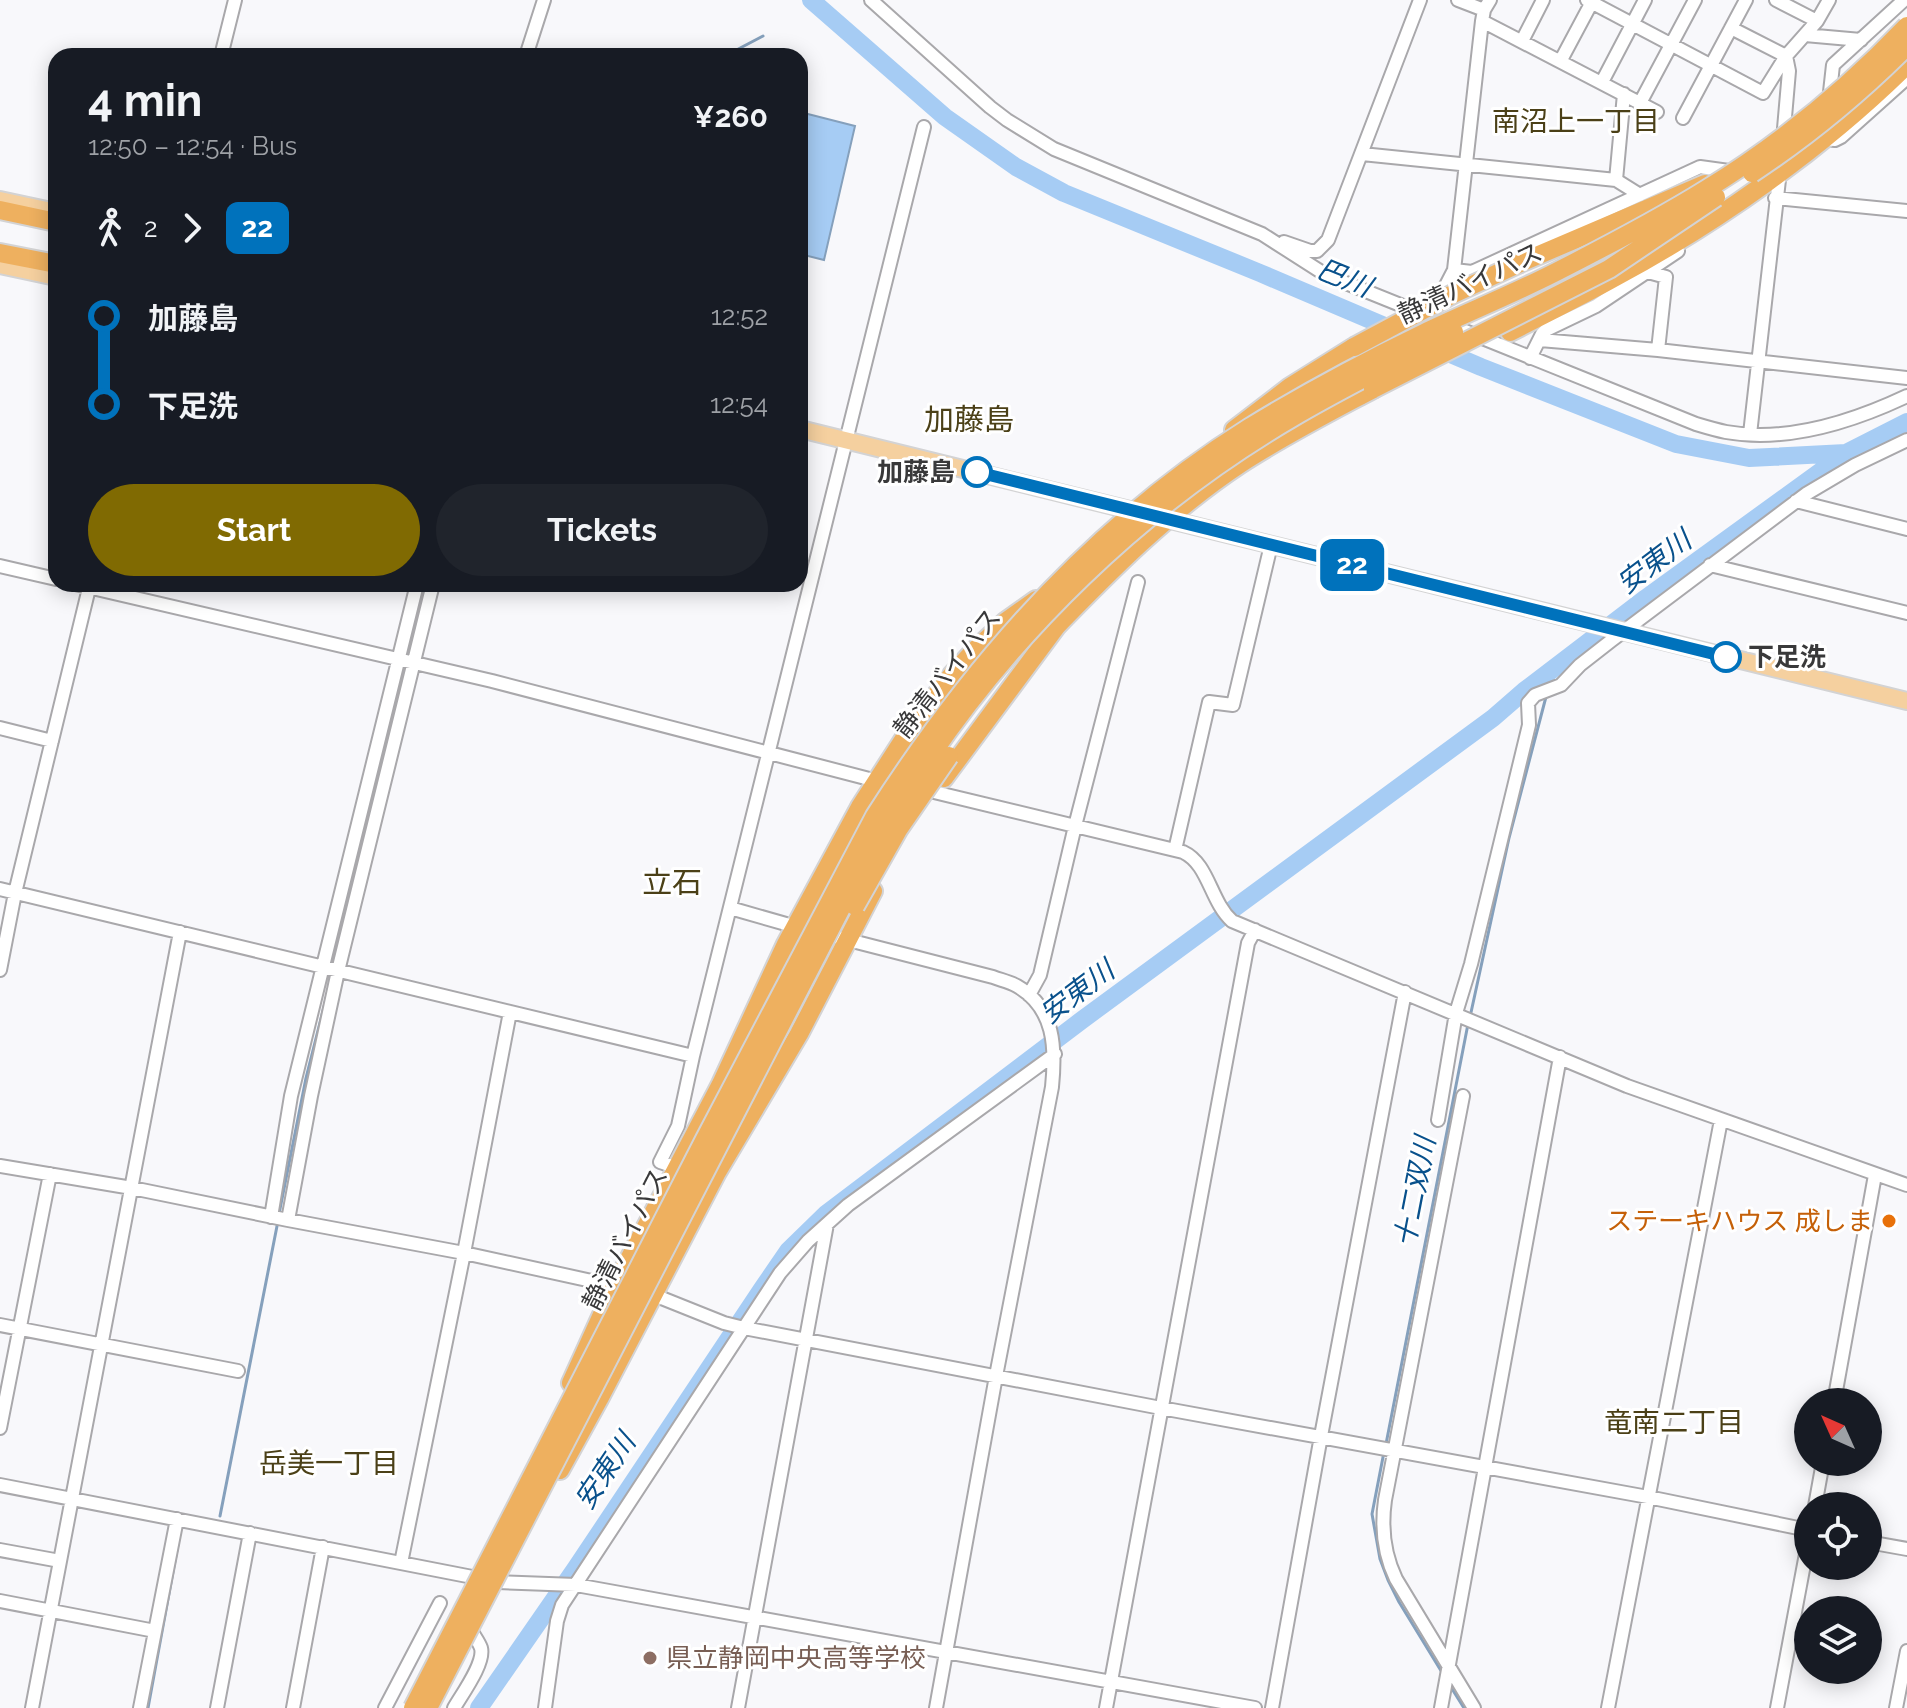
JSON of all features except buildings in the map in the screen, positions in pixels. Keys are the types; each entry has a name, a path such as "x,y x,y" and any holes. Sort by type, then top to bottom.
{"highway":[{"path":"718,1114 768,994 867,811 981,658 1131,510 1290,387 1453,294 1729,171 1830,92 1907,19"},
{"name":"静清バイパス","path":"412,1708 844,872 903,772 996,649 1108,535 1247,429 1411,340 1556,272 1676,207 1753,159 1799,123 1843,88 1907,26"},
{"name":"静清バイパス","path":"430,1708 856,879 908,790 977,693 1013,650 1119,545 1201,478 1293,417 1385,367 1615,253 1716,197 1797,142 1869,83 1907,46"},
{"path":"1373,389 1510,332 1659,252 1738,201 1823,139 1907,65"},
{"path":"685,1210 720,1159 898,830 949,756 1010,678 1085,597 1168,520 1240,464 1310,422 1609,269 1716,197"},
{"path":"1358,349 1676,207"},
{"path":"0,210 48,220"},
{"path":"0,253 48,262"},
{"path":"412,1708 518,1498 615,1286 721,1084 795,927 834,853 913,725 951,676 1005,622 1040,597"},
{"path":"430,1708 599,1399 716,1174 799,1034 893,856 934,792 1056,627"},
{"path":"399,1708 550,1425 583,1377"},
{"path":"442,1708 507,1579 559,1454"}],"main road":[{"path":"0,200 48,210"},
{"path":"0,265 48,275"},
{"path":"808,431 1907,701"}],"street":[{"path":"223,48 235,0"},
{"path":"529,48 544,0"},
{"path":"871,0 974,94 1034,138 1054,149 1310,251 1322,248 1333,229 1420,0"},
{"path":"1458,0 1485,10 1522,41 1657,112"},
{"path":"1522,41 1543,0"},
{"path":"1602,82 1645,0"},
{"path":"1640,103 1695,0"},
{"path":"1683,118 1746,0"},
{"path":"1776,0 1817,21"},
{"path":"1561,60 1590,1 1763,93 1786,56 1817,21 1829,0"},
{"path":"1830,92 1833,65 1904,0"},
{"path":"1421,312 1441,295 1454,270 1485,10"},
{"path":"1731,28 1786,56"},
{"path":"1805,35 1861,40"},
{"path":"1750,434 1784,129 1789,71 1786,56"},
{"path":"1823,139 1841,137 1907,78"},
{"path":"1616,180 1624,94"},
{"path":"678,1168 660,1162 678,1126 924,127"},
{"path":"1362,154 1616,180 1640,195"},
{"path":"1454,270 1472,272 1700,167 1729,171"},
{"path":"1775,198 1907,211"},
{"path":"1530,358 1546,330 1596,306 1717,227 1738,201"},
{"path":"1262,234 1326,275 1696,424 1727,432 1802,431 1872,413 1907,396"},
{"path":"1648,272 1666,277 1658,350"},
{"path":"1540,340 1907,378"},
{"path":"1438,1120 1442,1091 1464,1016 1474,949 1529,725 1528,703 1535,695 1561,685 1620,631 1796,501 1855,465 1907,440"},
{"path":"1796,501 1907,529"},
{"path":"1175,850 1209,702 1233,705 1271,545"},
{"path":"1710,565 1907,613"},
{"path":"0,566 48,577"},
{"path":"1029,995 1040,975 1138,582"},
{"path":"0,970 15,893 89,592"},
{"path":"115,592 492,681 877,781"},
{"path":"271,1217 291,1096 415,592"},
{"path":"288,1220 338,971 431,592"},
{"path":"0,728 52,741"},
{"path":"934,792 1190,855 1198,862 1217,903 1232,921 1627,1086 1907,1185"},
{"path":"0,889 693,1056"},
{"path":"730,908 1015,985 1040,1007 1051,1031 1055,1054 1052,1087 936,1708"},
{"path":"1106,1708 1248,943 1255,930"},
{"path":"32,1708 180,932"},
{"path":"1272,1708 1405,992"},
{"path":"401,1563 510,1012"},
{"path":"545,1708 562,1605 780,1273 808,1241 848,1205 1055,1054"},
{"path":"1441,1708 1560,1057"},
{"path":"1442,1091 1460,1115"},
{"path":"1463,1096 1383,1513 1389,1562 1396,1579 1474,1708"},
{"path":"1608,1708 1721,1120"},
{"path":"0,1166 132,1188 464,1253 653,1294 744,1328 1794,1527"},
{"path":"0,1428 50,1174"},
{"path":"1837,1388 1875,1175"},
{"path":"738,1708 827,1224"},
{"path":"0,1325 238,1371"},
{"path":"0,1485 498,1582 576,1585 1255,1708"},
{"path":"140,1708 177,1519"},
{"path":"217,1708 250,1533"},
{"path":"1882,1545 1907,1549"},
{"path":"293,1708 323,1547"},
{"path":"0,1550 60,1561"},
{"path":"1777,1708 1801,1580"},
{"path":"0,1601 155,1631"},
{"path":"385,1708 440,1603"},
{"path":"454,1708 481,1656 481,1648 471,1630"},
{"path":"1896,1708 1907,1651"},
{"path":"414,1653 438,1655"}],"water":[{"path":"808,114 855,126 824,260 808,256"}],"waterway":[{"name":"巴川","path":"811,0 945,117 1016,167 1064,193 1481,367 1676,444 1749,458 1846,453 1907,422"},
{"path":"740,48 763,36"},
{"name":"安東川","path":"479,1708 788,1251 826,1214 1082,1020 1493,718 1646,598 1846,453"},
{"name":"十二双川","path":"1549,686 1554,668"},
{"name":"十二双川","path":"1470,1017 1509,838 1547,693"},
{"path":"279,1214 306,1078 329,987"},
{"name":"十二双川","path":"1386,1444 1468,1024"},
{"path":"220,1516 278,1221"},
{"name":"十二双川","path":"1384,1452 1372,1514 1380,1559 1399,1602 1443,1674"},
{"path":"148,1708 179,1539"},
{"name":"十二双川","path":"1449,1684 1464,1708"}],"bus line":[{"name":"22","path":"977,472 1726,657"}],"place":[{"name":"加藤島","path":"977,472"},
{"name":"下足洗","path":"1726,657"},
{"name":"ステーキハウス 成しま","path":"1889,1221"},
{"name":"県立静岡中央高等学校","path":"650,1658"}],"district":[{"name":"南沼上一丁目","path":"1576,121"},
{"name":"加藤島","path":"969,419"},
{"name":"立石","path":"672,882"},
{"name":"竜南二丁目","path":"1674,1422"},
{"name":"岳美一丁目","path":"329,1463"}]}
